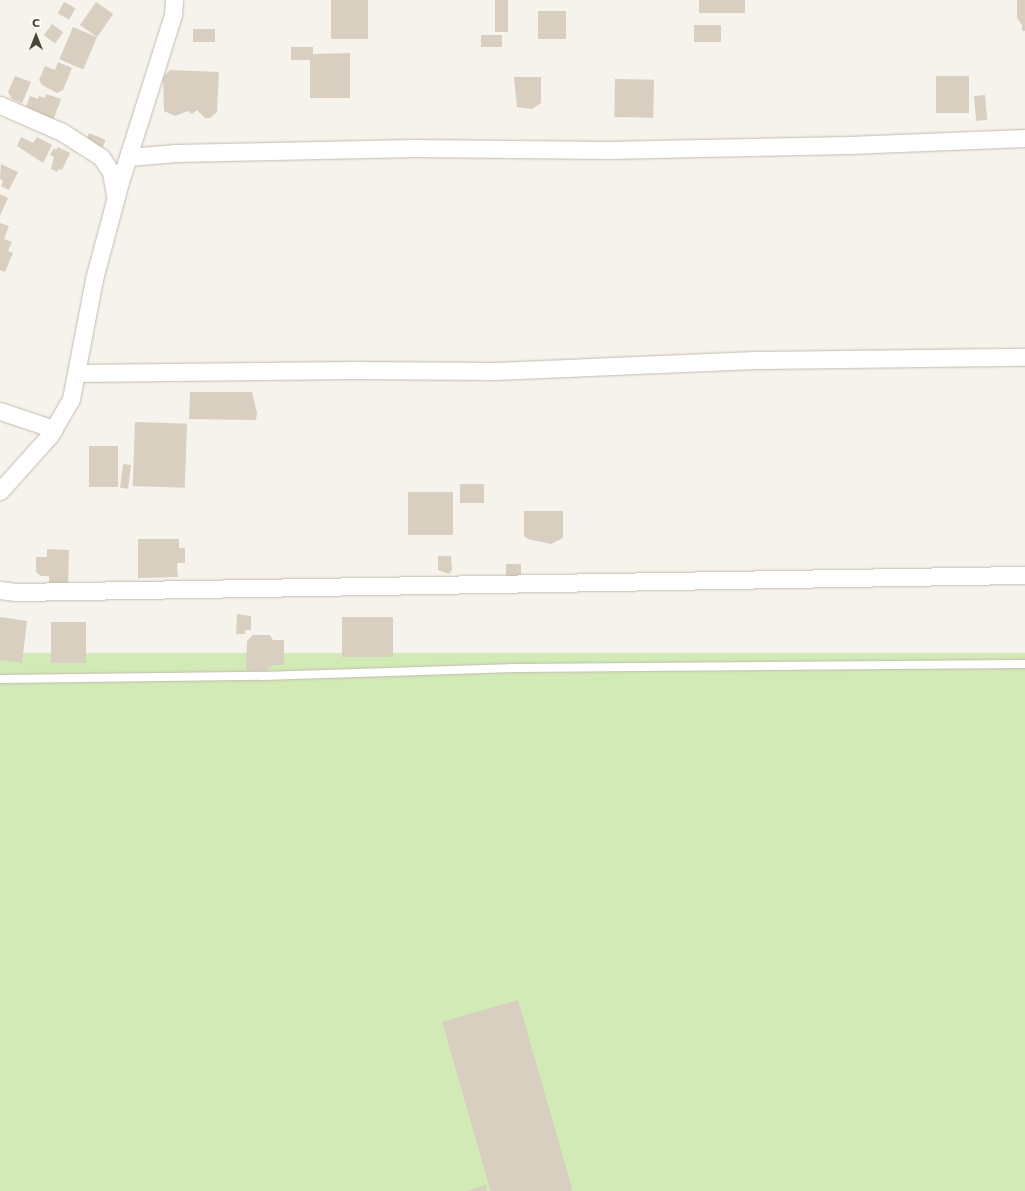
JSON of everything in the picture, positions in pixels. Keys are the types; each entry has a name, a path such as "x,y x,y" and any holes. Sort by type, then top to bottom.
{"street":[{"path":"0,491 54,429 71,399 78,373 94,279 128,157 172,15 174,0"},
{"path":"0,105 62,132 101,157 111,172 116,201"},
{"path":"128,157 176,153 415,148 608,150 841,146 1025,138"},
{"path":"78,373 353,370 495,371 761,360 1025,357"},
{"path":"0,411 54,429"},
{"path":"0,590 48,591 1025,575"}],"lane":[{"path":"0,679 262,676 516,668 1025,664"}],"green space":[{"path":"0,653 1025,653 1025,1191 0,1191"}],"building":[{"path":"331,0 368,0 368,39 331,39"},
{"path":"495,0 508,0 508,32 495,32"},
{"path":"699,0 745,0 745,13 699,13"},
{"path":"1017,0 1025,0 1025,31 1022,31 1022,25 1017,18"},
{"path":"64,2 75,8 69,20 58,13"},
{"path":"96,2 113,14 97,37 80,25"},
{"path":"538,11 566,11 566,39 538,39"},
{"path":"52,24 63,32 55,44 44,35"},
{"path":"694,25 721,25 721,42 694,42"},
{"path":"73,27 97,37 83,69 59,59"},
{"path":"193,29 215,29 215,42 193,42"},
{"path":"481,35 502,35 502,47 481,47"},
{"path":"291,47 313,47 313,54 350,53 350,98 310,98 310,60 291,60"},
{"path":"58,62 72,68 63,90 57,93 42,85 39,80 45,66 55,70"},
{"path":"170,70 219,72 217,112 210,118 205,118 197,110 192,114 188,111 175,116 164,111 163,77"},
{"path":"15,76 31,82 22,103 12,99 8,92"},
{"path":"936,76 969,76 969,113 936,113"},
{"path":"514,77 541,77 541,103 532,109 517,107"},
{"path":"615,79 654,80 653,118 614,117"},
{"path":"46,94 61,99 51,126 23,116 30,96 38,99 39,96 45,98"},
{"path":"985,95 987,120 976,121 974,96"},
{"path":"89,133 106,140 102,150 85,143"},
{"path":"21,137 33,143 37,137 52,145 43,163 17,146"},
{"path":"58,147 70,153 62,170 59,169 57,172 51,169 54,157 50,155 54,148 56,150"},
{"path":"1,164 18,172 9,190 1,186 3,181 0,179"},
{"path":"0,194 8,198 0,216"},
{"path":"0,223 9,226 4,239 12,242 8,251 13,253 5,272 0,270"},
{"path":"190,392 252,392 257,413 256,420 189,419"},
{"path":"135,422 187,424 185,488 133,486"},
{"path":"89,446 118,446 118,487 89,487"},
{"path":"123,464 131,465 128,489 120,488"},
{"path":"460,484 484,484 484,503 460,503"},
{"path":"408,492 453,492 453,535 408,535"},
{"path":"524,511 563,511 563,538 551,544 528,539 524,536"},
{"path":"138,539 179,539 179,548 185,548 185,563 177,563 178,577 138,578"},
{"path":"47,549 69,550 68,585 49,584 49,576 41,576 36,572 36,557 47,557"},
{"path":"438,556 451,556 452,570 449,574 438,570"},
{"path":"506,564 521,564 521,576 506,576"},
{"path":"237,614 251,616 251,630 245,630 245,634 236,634"},
{"path":"0,617 27,621 22,663 0,660"},
{"path":"342,617 393,617 393,657 342,657"},
{"path":"51,622 86,622 86,663 51,663"},
{"path":"253,635 270,635 273,640 284,640 284,665 273,665 260,675 246,669 247,641"},
{"path":"518,1000 573,1190 491,1191 442,1022"},
{"path":"486,1185 487,1191 467,1191"}]}
